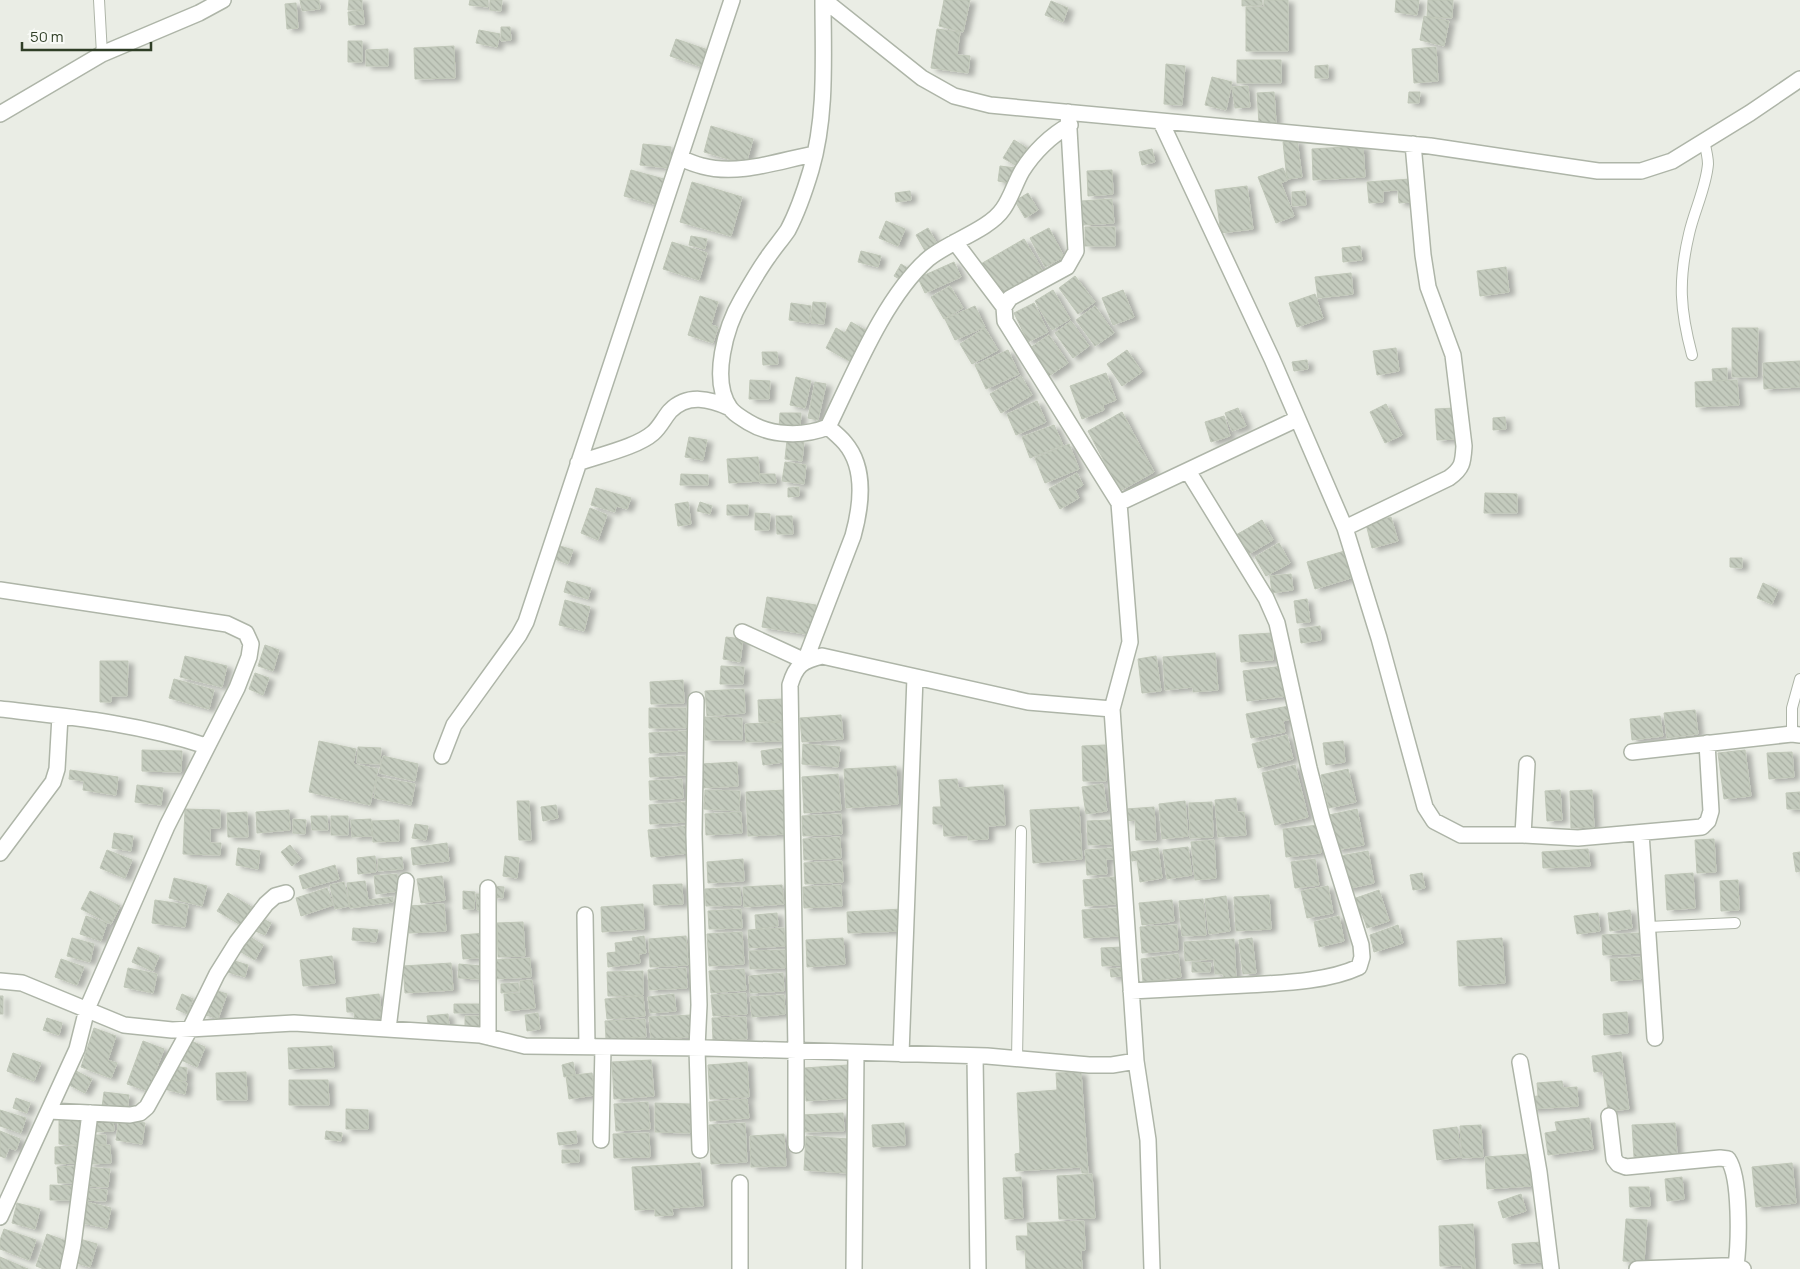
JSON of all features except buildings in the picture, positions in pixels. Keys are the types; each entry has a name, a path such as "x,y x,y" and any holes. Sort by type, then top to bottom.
{"street":[{"path":"0,114 102,54 201,6 223,0"},
{"path":"442,756 454,725 519,635 526,622 732,0"},
{"path":"824,0 922,78 954,96 990,105 1069,118 1161,122 1412,144 1598,171 1641,171 1672,161 1750,113 1800,79"},
{"path":"730,408 721,380 721,362 726,336 740,301 766,259 787,231 796,213 811,168 820,121 824,74 824,0"},
{"path":"578,462 632,444 654,433 671,410 691,398 713,400 730,408 755,426 773,432 804,433 828,427 867,347 909,278 930,258 988,222 1003,210 1022,171 1069,118"},
{"path":"1004,307 1010,298 1068,267 1076,251 1069,118"},
{"path":"1161,122 1268,350 1296,419 1345,528 1379,638 1425,807 1434,821 1461,835 1523,835 1578,838 1702,827 1708,821 1711,811 1707,743"},
{"path":"1345,528 1448,478 1458,471 1464,460 1454,355 1428,287 1412,144"},
{"path":"680,158 703,167 728,169 758,166 814,154"},
{"path":"955,242 1004,307 1005,321 1119,503 1130,642 1112,709 1136,1061 1148,1140 1152,1269"},
{"path":"1119,503 1296,419"},
{"path":"796,1145 790,686 794,671 805,660 853,536 858,515 860,491 859,474 854,458 846,444 828,427"},
{"path":"1131,991 1288,982 1319,978 1351,971 1359,967 1362,957 1361,945 1322,819 1311,776 1277,624 1266,598 1188,471"},
{"path":"0,590 227,624 246,634 251,644 249,657 237,688 167,826 87,1009 77,1048 0,1217"},
{"path":"742,632 805,660 822,656 1028,702 1112,709"},
{"path":"901,1054 915,677"},
{"path":"696,700 694,834 699,1005 697,1048 700,1150"},
{"path":"0,709 106,721 148,729 206,746"},
{"path":"0,853 53,782 57,769 60,716"},
{"path":"1632,752 1796,735"},
{"path":"1523,835 1527,764"},
{"path":"1641,833 1655,1038"},
{"path":"388,1030 406,881"},
{"path":"488,888 488,1037"},
{"path":"49,1111 130,1115 140,1113 147,1107 190,1029 217,974 237,942 266,904 275,896 286,893"},
{"path":"585,914 587,1047"},
{"path":"0,981 22,983 124,1025 172,1030 294,1022 480,1035 525,1046 697,1048 975,1056 1089,1065 1112,1065 1136,1061"},
{"path":"601,1140 603,1047"},
{"path":"854,1269 856,1053"},
{"path":"975,1056 978,1269"},
{"path":"1520,1062 1540,1172 1551,1269"},
{"path":"68,1269 73,1245 90,1113"},
{"path":"1609,1116 1614,1159 1618,1164 1626,1167 1720,1158 1728,1159 1734,1173 1738,1214 1739,1268 1637,1269"},
{"path":"740,1183 740,1269"}],"lane":[{"path":"99,0 102,54"},
{"path":"1692,355 1684,325 1681,298 1682,274 1689,234 1708,164 1704,141"},
{"path":"1796,735 1792,708 1800,679"},
{"path":"1017,1058 1021,830"},
{"path":"1648,927 1735,923"}]}
